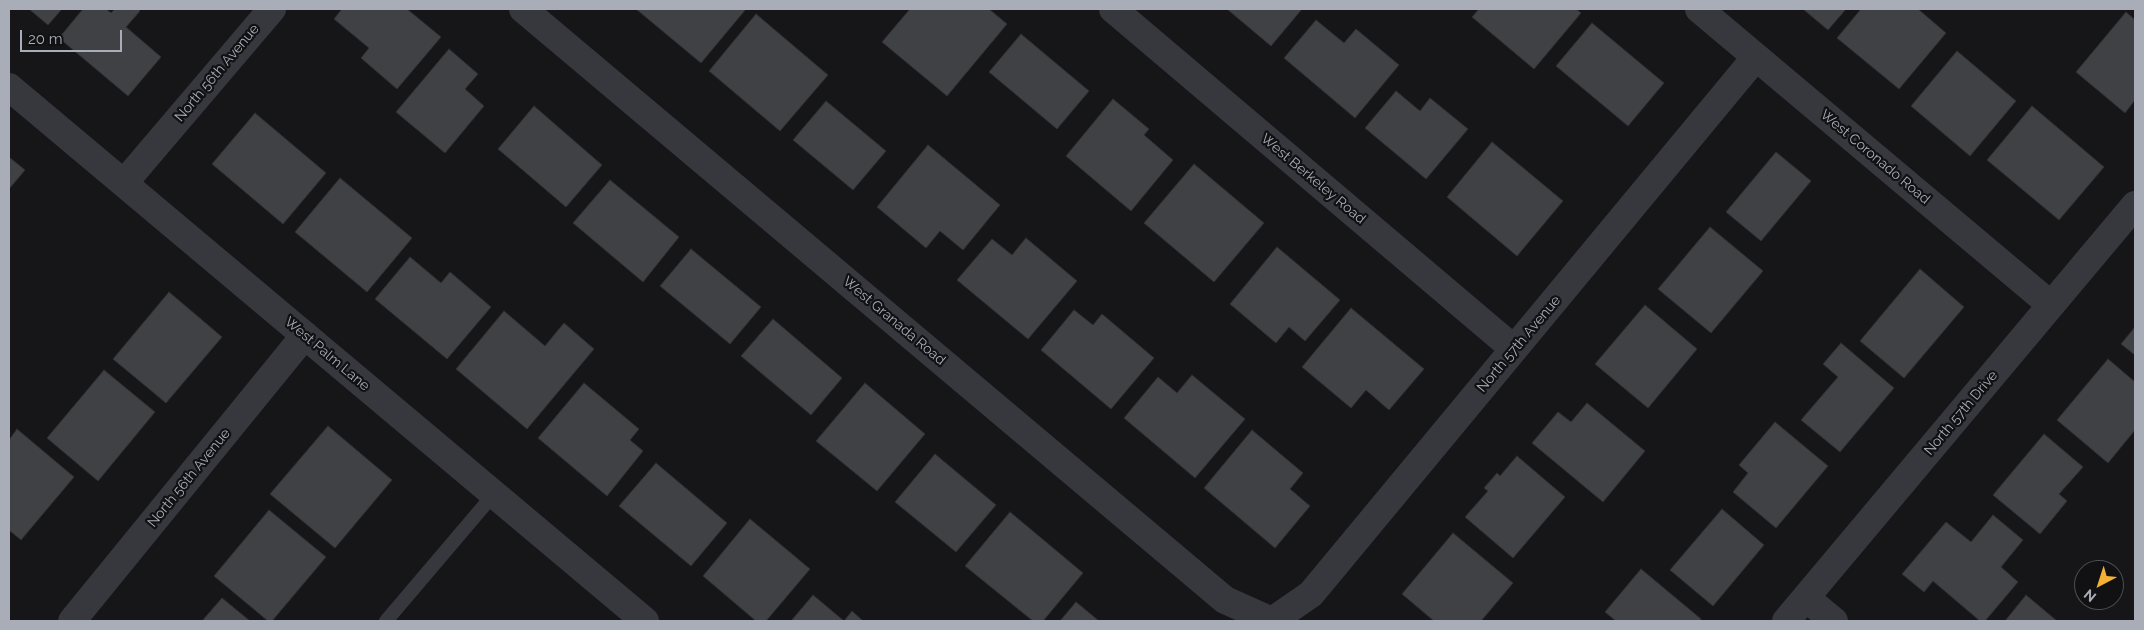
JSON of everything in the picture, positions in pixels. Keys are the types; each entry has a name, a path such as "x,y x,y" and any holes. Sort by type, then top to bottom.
{"street":[{"name":"North 56th Avenue","path":"124,184 272,9"},
{"name":"West Granada Road","path":"523,9 1225,600 1272,620"},
{"name":"West Berkeley Road","path":"1113,9 1514,349"},
{"name":"West Coronado Road","path":"1699,9 2051,305"},
{"name":"North 57th Avenue","path":"1272,620 1311,594 1756,57"},
{"name":"West Palm Lane","path":"9,87 645,621"},
{"name":"North 57th Drive","path":"1786,621 2135,205"},
{"name":"North 56th Avenue","path":"72,621 305,335"},
{"path":"1806,598 1834,621"}],"lane":[{"path":"386,621 494,494"}],"building":[{"path":"29,9 62,9 48,25"},
{"path":"83,9 106,9 111,13 115,9 138,9 140,11 126,27 161,57 128,96 59,38"},
{"path":"342,9 407,9 441,37 397,89 361,58 369,48 334,19"},
{"path":"636,9 746,9 701,63"},
{"path":"910,9 989,9 1007,24 947,96 882,42"},
{"path":"1227,9 1302,9 1271,46"},
{"path":"1479,9 1576,9 1581,13 1534,69 1472,17"},
{"path":"1803,9 1846,9 1828,30"},
{"path":"1861,9 1918,9 1946,33 1899,89 1837,38"},
{"path":"2126,12 2135,20 2135,100 2125,113 2076,72"},
{"path":"756,14 828,75 780,131 709,71"},
{"path":"1316,20 1344,43 1356,29 1399,65 1355,118 1284,58"},
{"path":"1592,23 1664,83 1628,126 1556,66"},
{"path":"1021,34 1089,91 1057,129 989,72"},
{"path":"449,49 478,74 465,89 484,106 445,153 396,112"},
{"path":"1957,51 2016,101 1970,156 1911,106"},
{"path":"1396,91 1420,111 1430,98 1468,129 1426,179 1365,128"},
{"path":"1113,99 1149,129 1144,135 1173,160 1131,211 1066,156"},
{"path":"826,101 886,151 853,190 793,140"},
{"path":"534,106 602,165 566,207 498,149"},
{"path":"2032,106 2104,167 2059,220 1987,160"},
{"path":"255,113 326,173 283,224 212,164"},
{"path":"1492,142 1563,201 1517,256 1447,197"},
{"path":"928,145 1000,205 963,250 940,231 926,248 877,207"},
{"path":"1776,152 1811,181 1761,241 1726,212"},
{"path":"9,157 25,170 9,189"},
{"path":"1194,164 1264,223 1214,282 1144,223"},
{"path":"340,178 412,238 367,292 295,232"},
{"path":"610,180 679,237 643,282 573,223"},
{"path":"1710,227 1763,271 1711,333 1658,289"},
{"path":"1026,238 1077,281 1028,339 957,280 992,239 1012,255"},
{"path":"1277,247 1340,300 1305,341 1289,327 1276,343 1230,304"},
{"path":"691,249 761,307 730,344 660,286"},
{"path":"410,257 441,283 450,272 491,307 447,359 375,299"},
{"path":"1920,269 1964,307 1904,378 1860,341"},
{"path":"169,292 222,337 166,403 113,359"},
{"path":"1645,305 1697,349 1648,408 1595,364"},
{"path":"1351,308 1424,369 1389,410 1366,390 1351,408 1302,367"},
{"path":"1074,310 1093,325 1102,314 1154,358 1111,409 1041,350"},
{"path":"504,311 545,346 564,323 594,349 527,429 456,369"},
{"path":"773,319 842,378 811,415 741,356"},
{"path":"2135,327 2135,355 2121,344"},
{"path":"1841,343 1894,388 1840,452 1801,420 1838,377 1823,364"},
{"path":"2108,359 2135,382 2135,430 2108,463 2057,420"},
{"path":"104,370 155,412 98,481 47,438"},
{"path":"1192,375 1245,419 1195,478 1124,418 1158,377 1177,393"},
{"path":"584,383 639,429 630,440 643,451 607,496 538,438"},
{"path":"865,383 925,434 877,491 816,441"},
{"path":"1587,403 1645,451 1603,502 1532,443 1558,412 1571,422"},
{"path":"1775,422 1828,466 1776,528 1733,492 1748,473 1739,465"},
{"path":"328,426 392,480 335,548 270,494"},
{"path":"17,429 74,477 21,540 9,530 9,440"},
{"path":"1252,430 1303,473 1290,489 1310,506 1275,548 1204,488"},
{"path":"2044,434 2083,467 2059,494 2067,501 2040,534 1993,495"},
{"path":"935,454 996,505 956,552 895,502"},
{"path":"1517,456 1565,497 1513,558 1465,517 1488,491 1484,488 1497,473 1500,476"},
{"path":"656,463 727,523 691,566 619,506"},
{"path":"1722,509 1764,545 1713,606 1670,570"},
{"path":"269,510 326,557 272,621 268,621 214,576"},
{"path":"1010,512 1083,573 1043,621 1033,621 965,566"},
{"path":"1993,515 2023,540 2001,567 2018,582 1985,621 1980,621 1933,581 1924,592 1902,574 1946,522 1971,542"},
{"path":"750,519 810,569 766,621 756,621 703,576"},
{"path":"1453,533 1513,583 1481,621 1434,621 1402,594"},
{"path":"1641,569 1701,619 1700,621 1616,621 1605,612"},
{"path":"813,595 844,621 791,621"},
{"path":"2026,595 2057,621 2005,621"},
{"path":"222,598 250,621 202,621"},
{"path":"1076,602 1099,621 1060,621"},
{"path":"852,611 863,621 844,621"}]}
